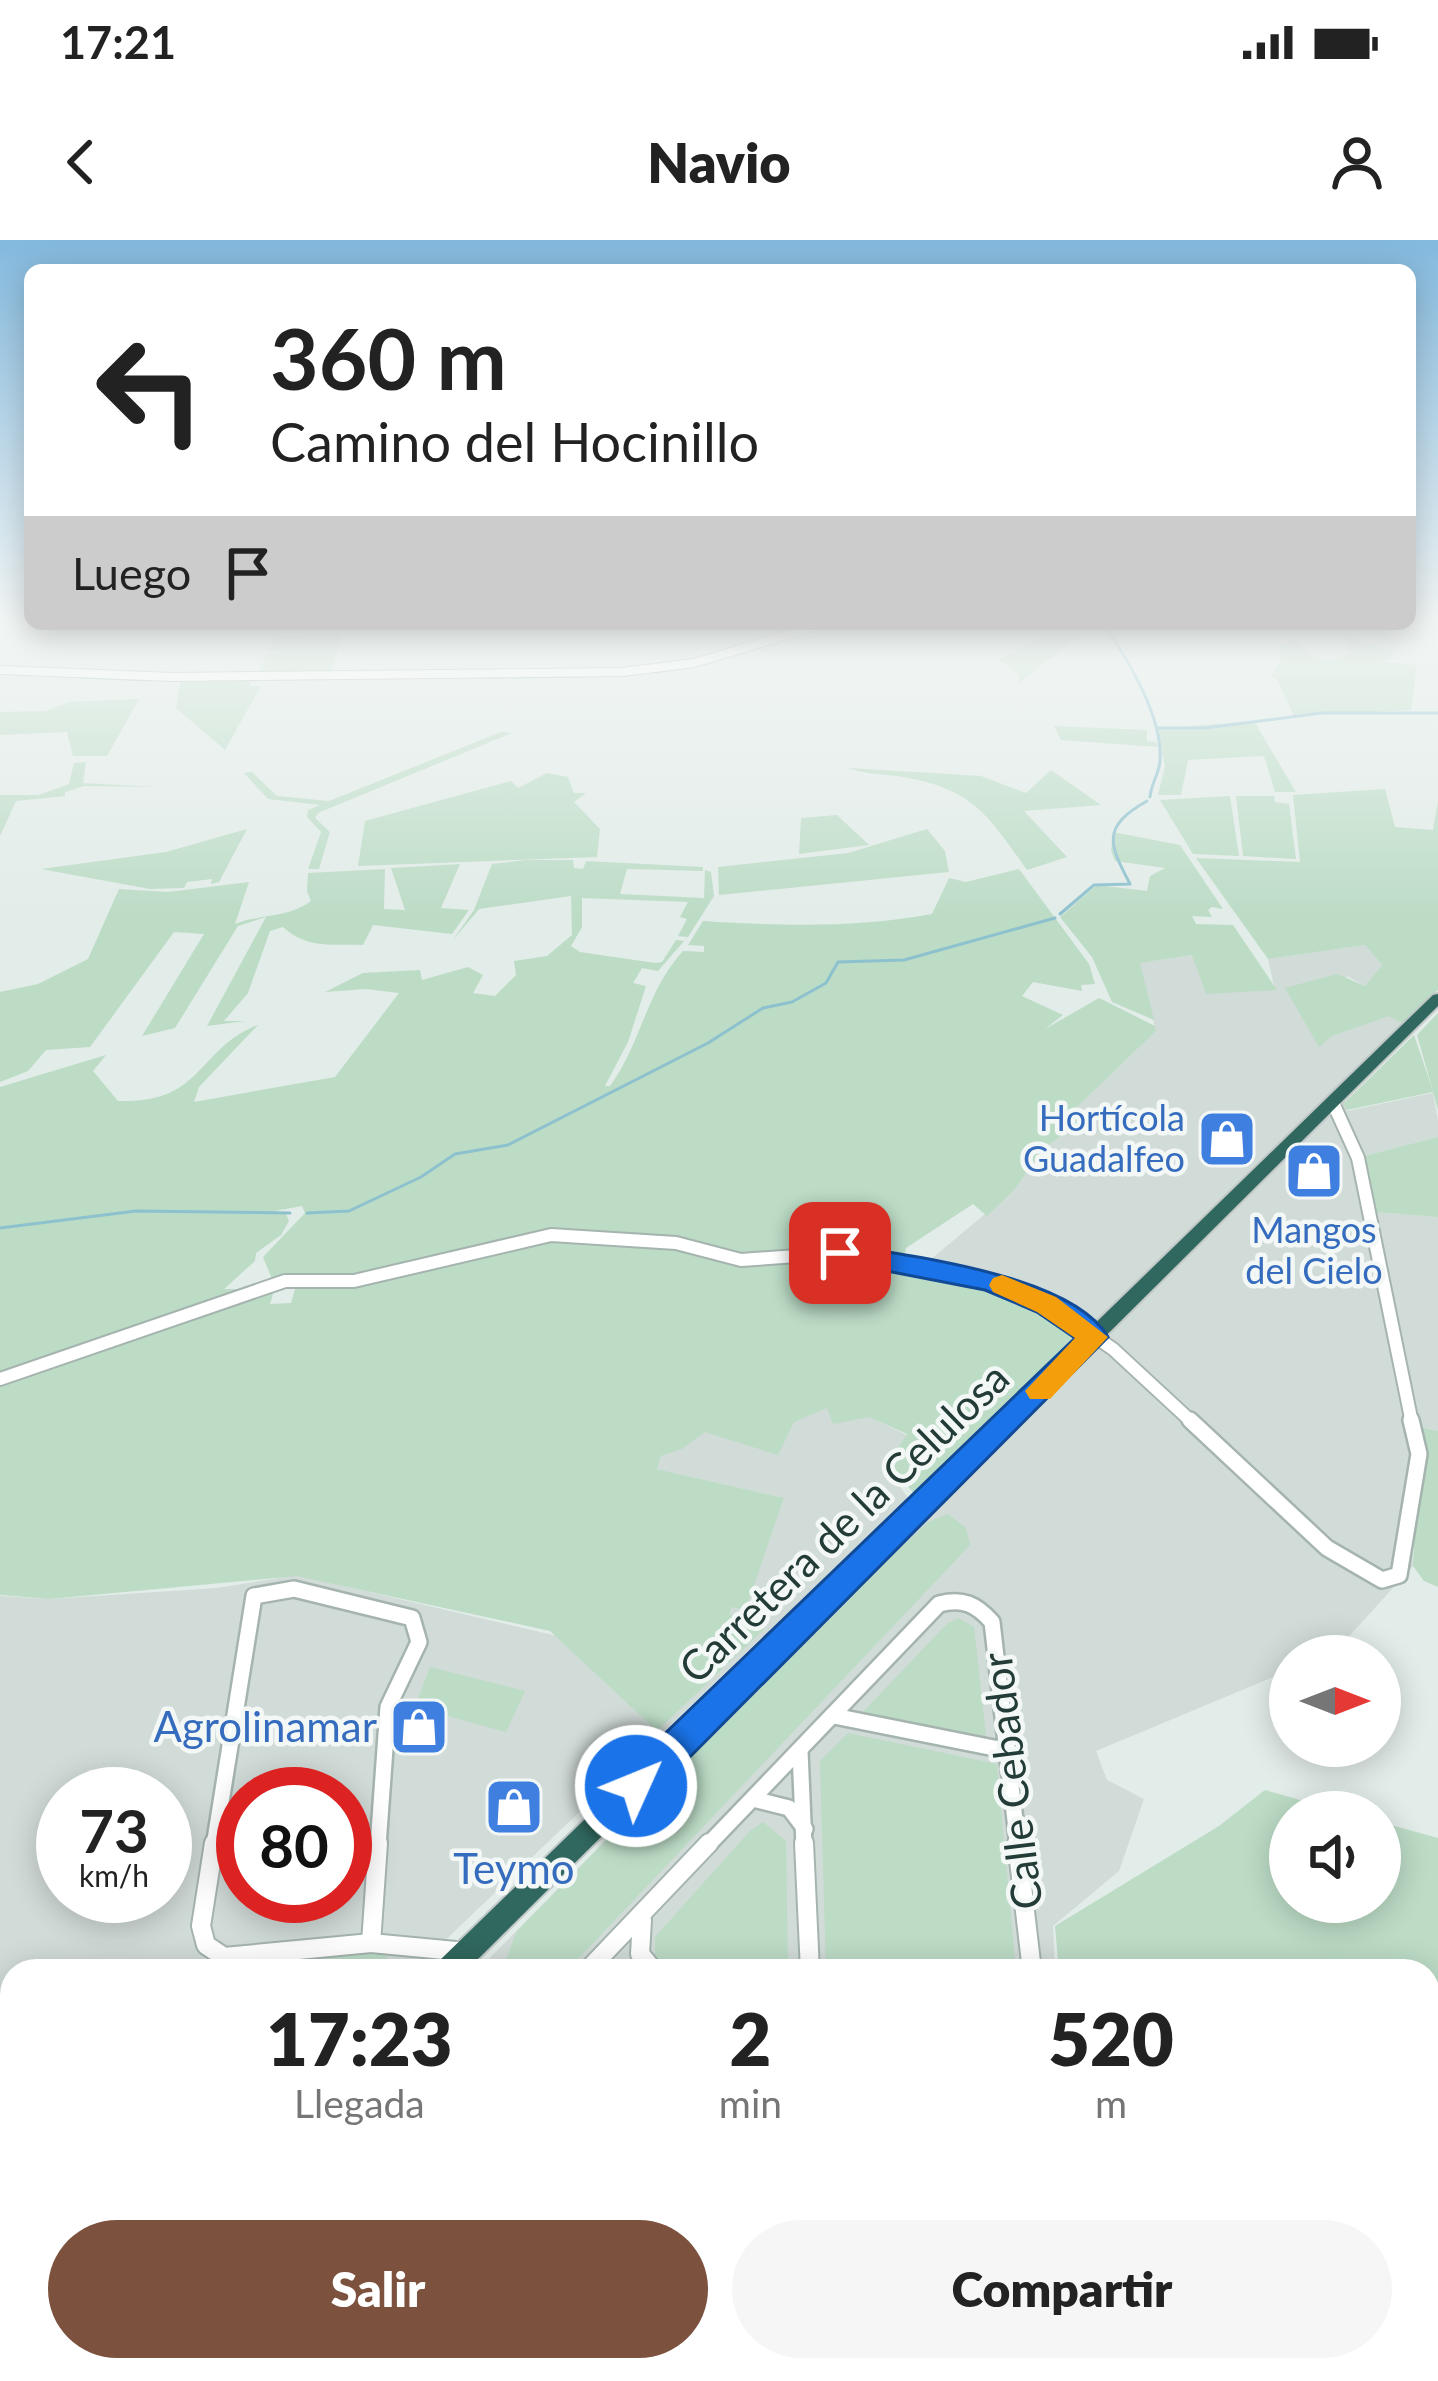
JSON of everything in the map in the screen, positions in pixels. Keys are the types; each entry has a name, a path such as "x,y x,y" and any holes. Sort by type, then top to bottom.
{"highway":[{"name":"Carretera de la Celulosa","path":"473,1959 1438,998"}],"street":[{"path":"0,1379 285,1281 354,1281 551,1235 676,1243 741,1260 840,1253 929,1266 1024,1292 1094,1337 1328,1548 1382,1580 1399,1574 1419,1454 1372,1244 1358,1158 1333,1103"},
{"path":"371,1942 388,1707 419,1642 412,1618 294,1588 254,1596 201,1926 206,1945 224,1957 371,1942 460,1959"},
{"name":"Calle Cebador","path":"834,1716 939,1604 956,1598 970,1601 992,1622 1031,1959"},
{"path":"600,1959 834,1716 1010,1751"},
{"path":"800,1751 810,1959"},
{"path":"753,1799 789,1808 805,1830"},
{"path":"642,1919 640,1954 644,1959"}],"shaded area":[{"path":"1365,945 1382,965 1365,986 1347,976 1332,1036 1390,1015 1402,1023 1341,1086 1347,1111 1433,1093 1438,1137 1364,1156 1374,1212 1438,1217 1438,1431 1421,1427 1413,1566 1350,1635 1269,1635 1269,1679 1096,1751 1107,1780 1144,1799 1119,1871 1053,1926 1054,1959 489,1959 942,1498 1088,1325 1040,1293 930,1260 1015,1189 1043,1149 1086,1118 1074,1110 1156,1031 1139,963 1193,955 1275,990 1268,959"},
{"path":"828,1407 869,1417 907,1435 886,1467 908,1498 426,1959 0,1959 0,1596 50,1599 217,1588 297,1575 557,1636 604,1564 744,1611 784,1498 657,1469 661,1456 705,1432 735,1439"}],"green space":[{"path":"0,717 129,717 107,756 73,756 67,732 0,735"},
{"path":"186,717 244,717 225,750"},
{"path":"1254,721 1296,792 1275,792 1264,756 1188,760 1181,795 1158,795 1165,766 1157,729"},
{"path":"1054,726 1147,730 1147,741 1158,747 1061,740"},
{"path":"501,732 512,733 318,813 315,818 330,832 319,869 308,869 321,832 307,817 308,810 320,805 268,799 244,773 252,772 277,796 329,801"},
{"path":"86,762 83,783 156,787 84,786 65,796 16,801 0,836 0,795 39,795 69,784 74,763"},
{"path":"848,768 981,776 1026,793 1051,770 1101,805 1024,811 1067,857 1027,870 989,820 963,797 927,782"},
{"path":"547,773 568,777 574,793 586,793 574,802 600,829 597,857 358,866 365,821 511,781 518,788"},
{"path":"1385,789 1395,827 1433,830 1438,801 1438,990 1402,1023 1389,1016 1332,1036 1319,1047 1285,988 1337,974 1365,986 1382,965 1365,945 1268,959 1196,858 1300,862 1293,795"},
{"path":"1230,796 1239,856 1193,854 1160,800"},
{"path":"1236,796 1274,796 1275,802 1289,804 1296,859 1243,856"},
{"path":"837,815 869,845 799,854 801,818"},
{"path":"247,829 219,882 211,884 212,879 187,882 184,888 150,889 41,869 166,852"},
{"path":"927,829 945,851 949,872 719,895 718,867 848,853"},
{"path":"1113,832 1180,845 1223,909 1212,907 1208,910 1212,917 1192,916 1196,924 1233,925 1277,990 1206,994 1192,955 1140,963 1154,1020 1112,1002 1092,957 1060,917 1097,885 1147,891 1150,876 1165,868 1115,861"},
{"path":"573,860 574,868 583,869 586,861 703,867 703,871 627,869 620,894 704,898 705,870 711,872 714,896 688,937 678,936 687,919 680,917 688,902 582,898 582,927 571,946 580,952 655,963 662,962 676,940 684,941 658,971 642,968 633,983 646,986 628,1042 605,1086 610,1086 621,1069 671,966 683,951 704,952 704,946 688,945 703,921 819,925 932,914 949,878 966,882 1019,869 1089,964 1095,984 1081,985 1082,991 1033,982 1022,996 1063,1015 1045,1029 1099,998 1155,1026 1156,1031 1074,1110 1087,1117 1043,1149 1015,1189 987,1216 973,1204 906,1248 903,1259 750,1256 600,1233 354,1275 272,1279 263,1257 305,1213 302,1206 275,1211 286,1214 289,1221 281,1235 256,1253 255,1261 224,1289 246,1289 0,1375 0,1087 106,1055 93,1071 118,1101 146,1100 184,1085 222,1047 258,1025 199,1087 194,1102 335,1077 399,993 325,992 363,973 420,970 422,980 468,967 483,975 473,993 495,996 516,975 514,961 547,956 572,935 571,896 479,909 453,940 474,910 492,864"},
{"path":"460,864 441,908 469,910 452,934 373,925 363,945 341,945 311,942 283,927 270,931 248,993 224,1021 245,1021 207,1026 266,917 238,926 175,1028 142,1036 204,934 174,932 90,1047 46,1050 28,1071 0,1082 0,992 38,984 88,959 119,889 168,892 249,882 235,924 311,901 308,873 385,869 384,909 405,910 391,868"},
{"path":"1438,1013 1438,1110 1433,1092 1347,1110 1343,1104 1414,1035 1433,1091 1417,1035"},
{"path":"1438,1137 1438,1217 1374,1212 1364,1156"},
{"path":"550,1238 675,1248 744,1265 842,1259 950,1274 1025,1299 1079,1332 916,1496 893,1468 886,1467 907,1434 869,1417 833,1424 827,1408 794,1422 778,1455 705,1432 682,1449 661,1456 657,1469 784,1498 745,1611 732,1607 729,1614 764,1629 657,1731 550,1631 297,1576 50,1599 0,1595 0,1384 275,1287 270,1304 291,1303 296,1286"},
{"path":"1420,1427 1438,1431 1438,1587 1424,1581 1413,1566"},
{"path":"948,1514 966,1528 970,1545 578,1959 506,1959 517,1931 804,1639 928,1522"},
{"path":"958,1618 974,1627 986,1736 862,1713 947,1624"},
{"path":"430,1667 525,1691 506,1732 415,1707"},
{"path":"848,1733 997,1764 1015,1959 826,1959 820,1761"},
{"path":"1265,1790 1269,1791 1269,1923 1401,1923 1401,1828 1438,1838 1438,1959 1058,1959 1055,1926 1219,1826"},
{"path":"763,1822 786,1841 788,1959 655,1959 655,1937"},
{"path":"365,1947 383,1951 388,1959 258,1959"}],"waterway":[{"path":"1150,797 1160,761 1153,717"},
{"path":"1158,728 1205,728 1291,717"},
{"path":"1060,914 1094,885 1130,884 1113,837 1122,819 1147,801"},
{"path":"307,1213 349,1211 421,1177 455,1154 508,1145 708,1043 763,1008 792,1002 826,983 838,962 904,960 1055,918"},
{"path":"0,1228 136,1211 290,1213"}],"slow traffic":[{"path":"1002,1285 1047,1304 1094,1337 1040,1391"}],"place":[{"name":"Hortícola Guadalfeo","path":"1227,1139"},
{"name":"Mangos del Cielo","path":"1314,1171"},
{"name":"Agrolinamar","path":"419,1727"},
{"name":"Teymo","path":"514,1807"}],"route":[{"path":"636,1786 1094,1337 1024,1292 929,1266 840,1253"}]}
